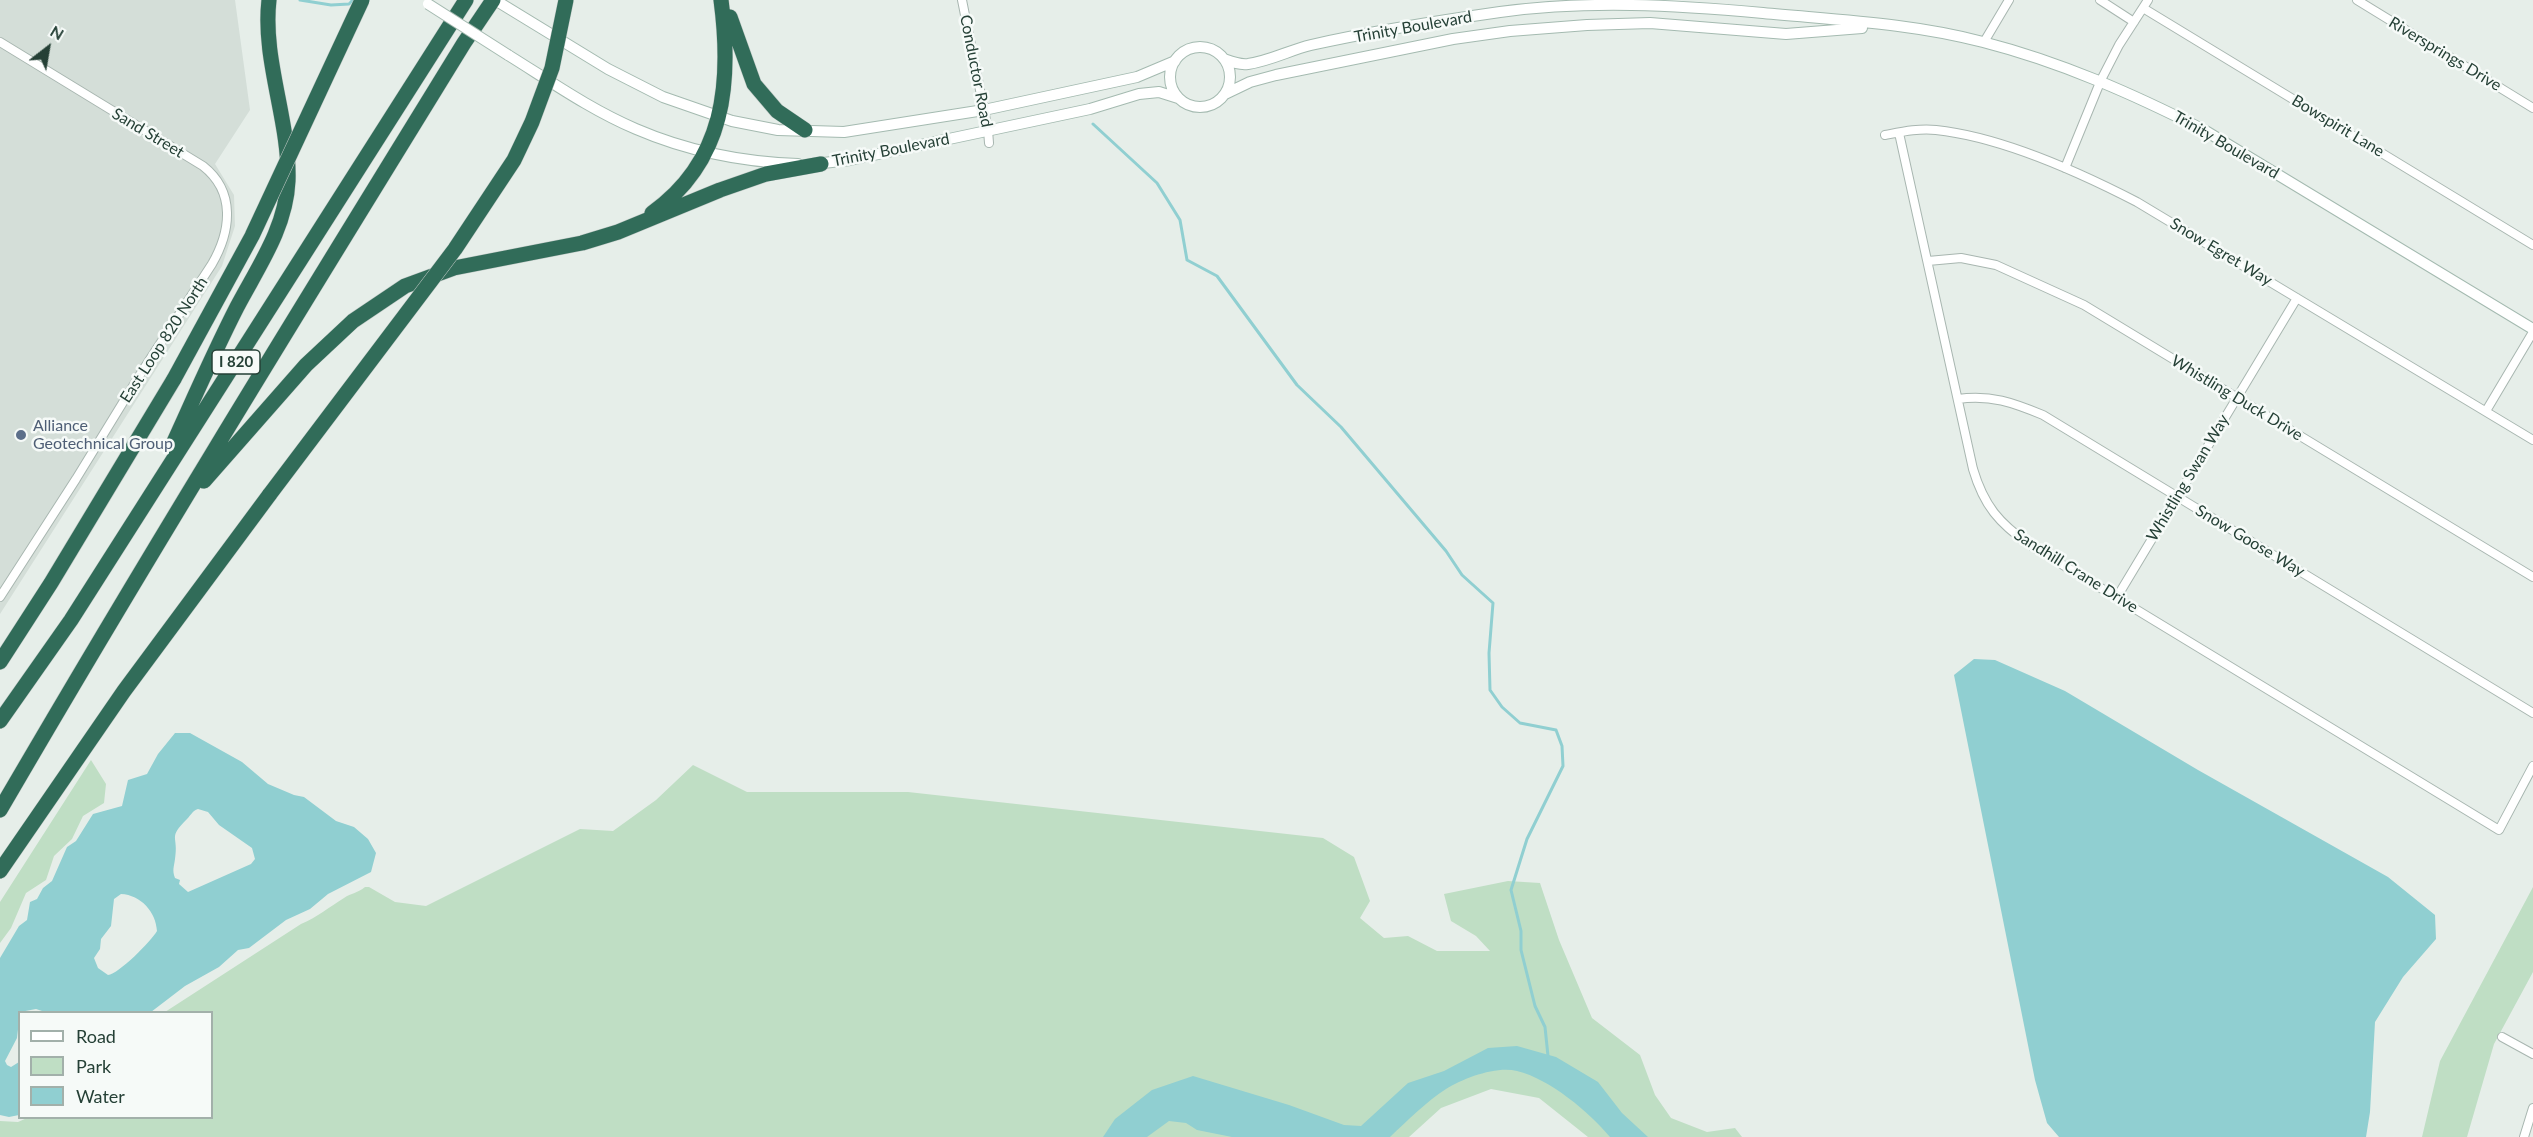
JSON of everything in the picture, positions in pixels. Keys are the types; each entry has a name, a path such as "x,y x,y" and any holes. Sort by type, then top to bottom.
{"highway":[{"path":"151,493 236,309 275,235 284,207 288,181 284,137 266,21 269,0"},
{"path":"0,662 57,573 174,379 252,236 362,0"},
{"name":"I 820","path":"0,721 71,620 466,0"},
{"name":"I 820","path":"0,810 99,639 275,349 464,43 494,0"},
{"path":"0,871 117,700 455,249 514,160 532,122 552,68 566,0"},
{"path":"618,232 642,220 663,205 687,182 706,151 719,117 726,63 727,43 722,0"},
{"path":"722,0 754,84 777,111 806,130"},
{"path":"179,510 306,365 353,321 392,293 454,268 582,243 618,232 766,174 821,164"}],"main road":[{"name":"Trinity Boulevard","path":"494,0 608,69 663,97 719,117 778,130 844,132 984,110 1137,77 1175,61 1184,52 1197,47 1210,49 1224,59 1241,65 1251,64 1310,45 1450,19 1523,9 1583,5 1650,5 1710,8 1892,26 1984,42 2101,80 2204,130 2533,331"},
{"name":"Trinity Boulevard","path":"425,2 508,55 627,125 732,158 796,164 821,164 850,160 1090,109 1149,92 1167,93 1190,105 1203,107 1216,103 1225,94 1250,82 1453,39 1587,25 1650,23 1786,34 1892,26"},
{"path":"1224,59 1230,76 1225,94"},
{"path":"1175,61 1170,80 1179,98"}],"street":[{"name":"Conductor Road","path":"962,0 988,130 988,143"},
{"path":"1984,42 2009,0"},
{"path":"2100,0 2134,22"},
{"name":"Riversprings Drive","path":"2357,0 2533,108"},
{"path":"2065,168 2101,80 2145,4"},
{"name":"Bowspirit Lane","path":"2145,4 2533,245"},
{"name":"Sand Street","path":"0,42 211,173 225,196 228,211 227,232 222,248 212,264"},
{"name":"Snow Egret Way","path":"1885,135 1935,130 2028,154 2065,168 2137,202 2533,440"},
{"name":"Sandhill Crane Drive","path":"1899,133 1977,484 1992,513 2001,523 2030,545 2499,830 2533,766"},
{"name":"Whistling Duck Drive","path":"1928,261 1961,258 1996,265 2040,283 2084,305 2533,577"},
{"name":"East Loop 820 North","path":"0,597 212,264"},
{"name":"Whistling Swan Way","path":"2117,597 2297,298"},
{"path":"2486,411 2533,331"},
{"name":"Snow Goose Way","path":"1958,399 1990,397 2011,401 2032,411 2533,713"},
{"path":"2502,1037 2533,1054"},
{"path":"2524,1137 2533,1108"}],"shaded area":[{"path":"0,0 235,0 250,110 215,164 234,195 235,226 222,266 0,614"}],"green space":[{"path":"91,760 106,784 104,803 83,816 72,839 54,856 46,880 26,893 11,928 0,943 0,902"},
{"path":"693,765 747,792 908,792 1323,838 1354,857 1370,901 1360,918 1384,938 1408,936 1437,951 1490,951 1476,936 1451,921 1444,894 1508,881 1540,883 1559,940 1592,1018 1640,1055 1655,1095 1671,1118 1707,1132 1735,1128 1742,1137 1588,1137 1539,1098 1491,1089 1441,1108 1409,1137 0,1137 0,1121 213,1119 213,1011 167,1011 301,924 365,887 395,902 426,906 580,829 613,831 656,800"},
{"path":"2533,887 2533,972 2494,1044 2467,1137 2422,1137 2440,1061"}],"water":[{"path":"1974,659 1995,660 2065,691 2198,770 2388,877 2435,915 2436,939 2403,977 2375,1022 2370,1112 2366,1137 2059,1137 2047,1123 2035,1080 1954,675"},
{"path":"175,733 190,733 242,762 268,784 304,797 336,821 354,827 368,839 376,853 371,872 328,894 310,909 286,920 249,948 238,950 219,967 185,986 152,1011 42,1011 36,1009 18,1011 17,1038 5,1061 11,1067 18,1063 18,1115 9,1117 0,1115 0,958 19,926 27,920 30,902 37,899 43,888 52,881 67,847 76,841 93,814 122,806 128,780 147,774 158,754","holes":["198,809 208,812 219,825 252,848 255,859 251,864 188,892 179,884 180,880 174,875 175,834 193,812","121,894 128,895 146,906 154,917 157,931 127,963 108,975 98,968 94,958 100,949 101,939 111,926 114,899"]},
{"path":"1517,1046 1556,1057 1598,1082 1622,1113 1648,1137 1610,1137 1580,1107 1542,1081 1517,1071 1500,1070 1480,1074 1446,1089 1424,1105 1390,1137 1232,1137 1197,1130 1186,1123 1169,1121 1147,1137 1103,1137 1115,1119 1152,1090 1193,1076 1289,1105 1344,1125 1361,1126 1408,1083 1444,1071 1488,1048"}],"waterway":[{"path":"300,0 331,5 349,4 353,0"},
{"path":"1093,124 1157,183 1180,220 1187,260 1217,276 1297,385 1341,427 1446,551 1462,575 1493,603 1489,653 1490,690 1502,707 1520,723 1556,730 1562,746 1563,766 1527,839 1511,890 1521,931 1521,950 1535,1006 1545,1027 1548,1056"}],"place":[{"name":"Alliance Geotechnical Group","path":"21,435"}]}
